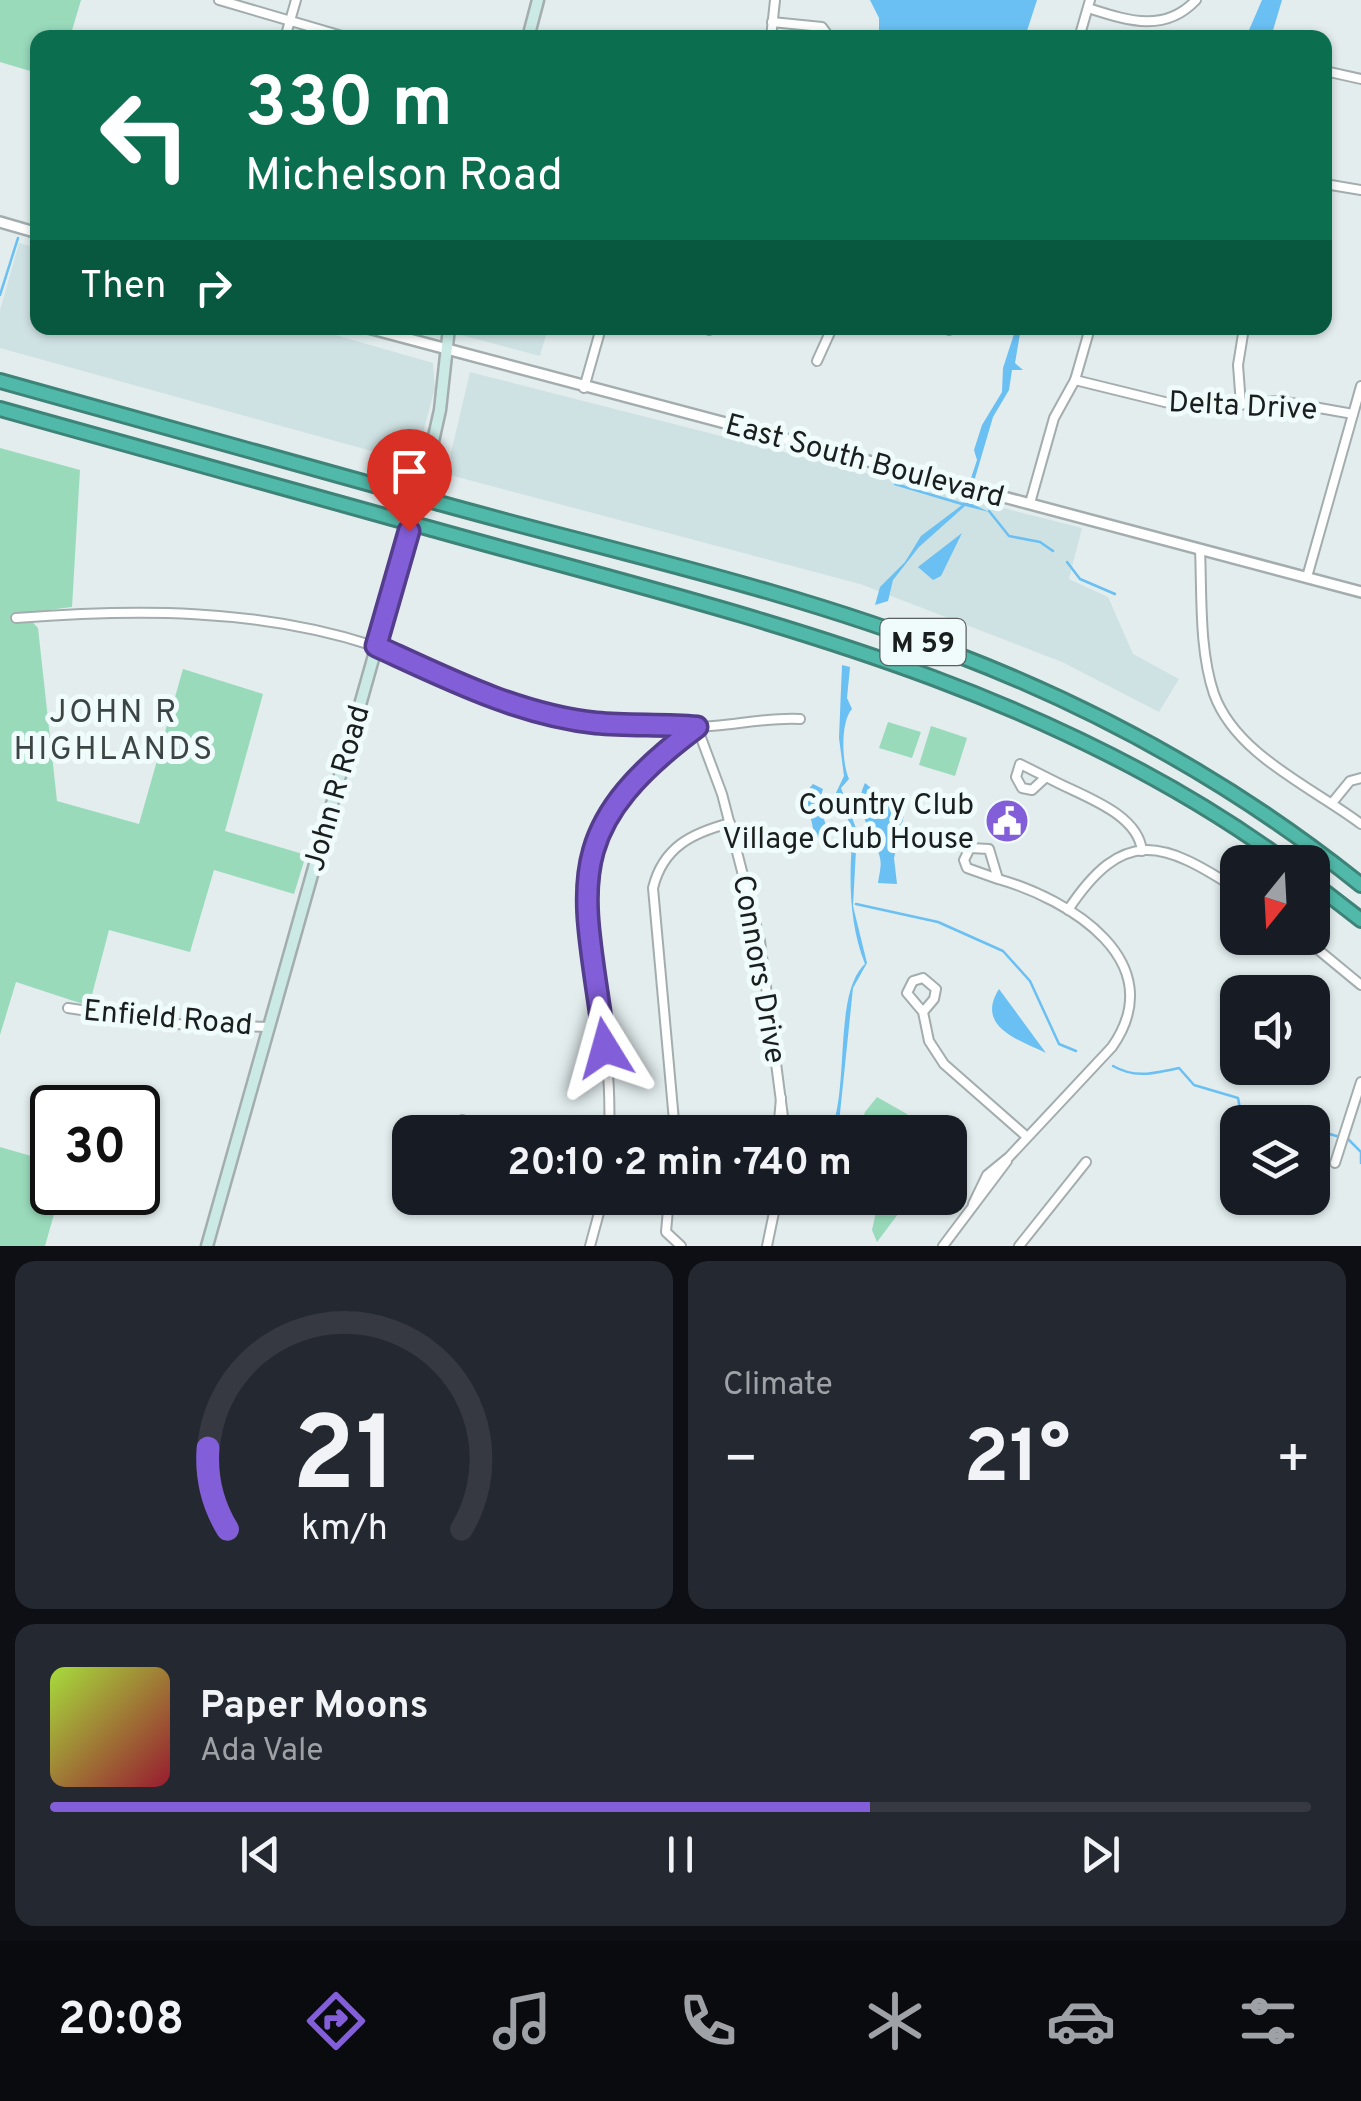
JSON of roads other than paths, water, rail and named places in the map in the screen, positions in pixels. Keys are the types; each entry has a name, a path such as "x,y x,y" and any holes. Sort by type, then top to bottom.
{"highway":[{"name":"M 59","path":"0,381 846,616 984,665 1106,721 1193,769 1263,813 1361,886"},
{"name":"M 59","path":"0,409 842,644 939,677 1118,758 1259,845"},
{"path":"1330,896 1361,920"}],"main road":[{"path":"530,30 538,0"},
{"name":"John R Road","path":"207,1246 434,442 448,335"}],"street":[{"path":"219,0 323,30"},
{"path":"287,30 296,0"},
{"path":"772,30 775,0"},
{"path":"1081,30 1089,4 1148,23 1174,17 1196,0"},
{"path":"772,22 824,30"},
{"path":"1332,73 1361,79"},
{"path":"1332,185 1361,190"},
{"path":"0,222 30,231"},
{"name":"East South Boulevard","path":"393,335 1361,592"},
{"path":"584,388 599,335"},
{"path":"816,360 828,335"},
{"path":"1030,503 1054,418 1075,380 1088,335"},
{"path":"1241,405 1238,365 1243,335"},
{"name":"Delta Drive","path":"1075,380 1186,407 1287,401 1355,417"},
{"path":"1307,578 1361,386"},
{"path":"1200,549 1206,652 1215,696 1234,728 1250,744 1361,824"},
{"path":"16,618 113,611 198,614 294,626 376,646 481,692 549,714 596,723 697,727 760,718 800,719"},
{"path":"608,1115 605,1048 586,911 588,869 600,830 622,792 697,727"},
{"name":"Connors Drive","path":"697,727 730,823 768,979 784,1115"},
{"path":"1046,777 1131,824 1140,836 1142,851"},
{"path":"1332,803 1350,781 1361,778"},
{"path":"675,1115 674,1077 652,914 652,888 664,861 680,843 730,823"},
{"path":"943,1246 973,1204 987,1176 1112,1047 1128,1008 1127,977 1116,951 1094,927 1037,892 998,879 967,868 964,860 970,848 989,849 998,879"},
{"path":"1068,910 1092,874 1114,859 1142,851 1182,856 1220,879"},
{"path":"1325,955 1361,984"},
{"path":"923,1012 936,995 934,985 924,978 913,981 906,993 923,1012 937,1056 1026,1136"},
{"name":"Enfield Road","path":"68,1008 173,1024 268,1027"},
{"path":"1335,1163 1361,1082"},
{"name":"Connors Drive","path":"780,1115 782,1098"},
{"path":"1019,1246 1086,1162"},
{"path":"590,1246 598,1215"},
{"path":"668,1215 666,1232 681,1246"},
{"path":"766,1246 773,1215"}],"water":[{"path":"870,0 1037,0 1027,30 879,30 879,18"},
{"path":"1262,0 1282,0 1273,30 1249,30"},
{"path":"1014,335 1020,335 1015,363 1023,370 1012,370 1009,390 993,417 968,502 989,512 965,506 919,547 893,580 888,601 875,605 880,587 905,562 921,536 962,505 977,460 974,450 982,425 1002,392 1003,368"},
{"path":"962,533 941,576 933,580 918,567"},
{"path":"842,665 850,667 847,698 852,709 845,723 843,743 849,779 841,788 857,831 853,906 867,963 853,988 840,1115 836,1115 849,997 855,978 865,964 855,931 851,897 853,828 835,795 844,776 839,738"},
{"path":"865,783 904,815 894,858 897,884 878,883 880,858 861,803"},
{"path":"813,784 823,789 819,802 826,826 821,838 815,837 805,793"},
{"path":"999,989 1046,1053 1013,1037 996,1023 992,1013"}],"waterway":[{"path":"0,295 18,238"},
{"path":"895,484 962,504"},
{"path":"989,511 1009,536 1040,542 1053,551"},
{"path":"1067,562 1080,579 1115,594"},
{"path":"856,904 938,922 1003,951 1030,981 1059,1044 1076,1051"},
{"path":"1113,1066 1137,1074 1179,1068 1194,1085 1238,1098 1239,1105"},
{"path":"1330,1134 1340,1137"},
{"path":"1348,1139 1361,1152"},
{"path":"1361,1154 1361,1163"}],"place":[{"name":"Country Club Village Club House","path":"1007,821"}],"district":[{"name":"JOHN R HIGHLANDS","path":"114,730"}]}
